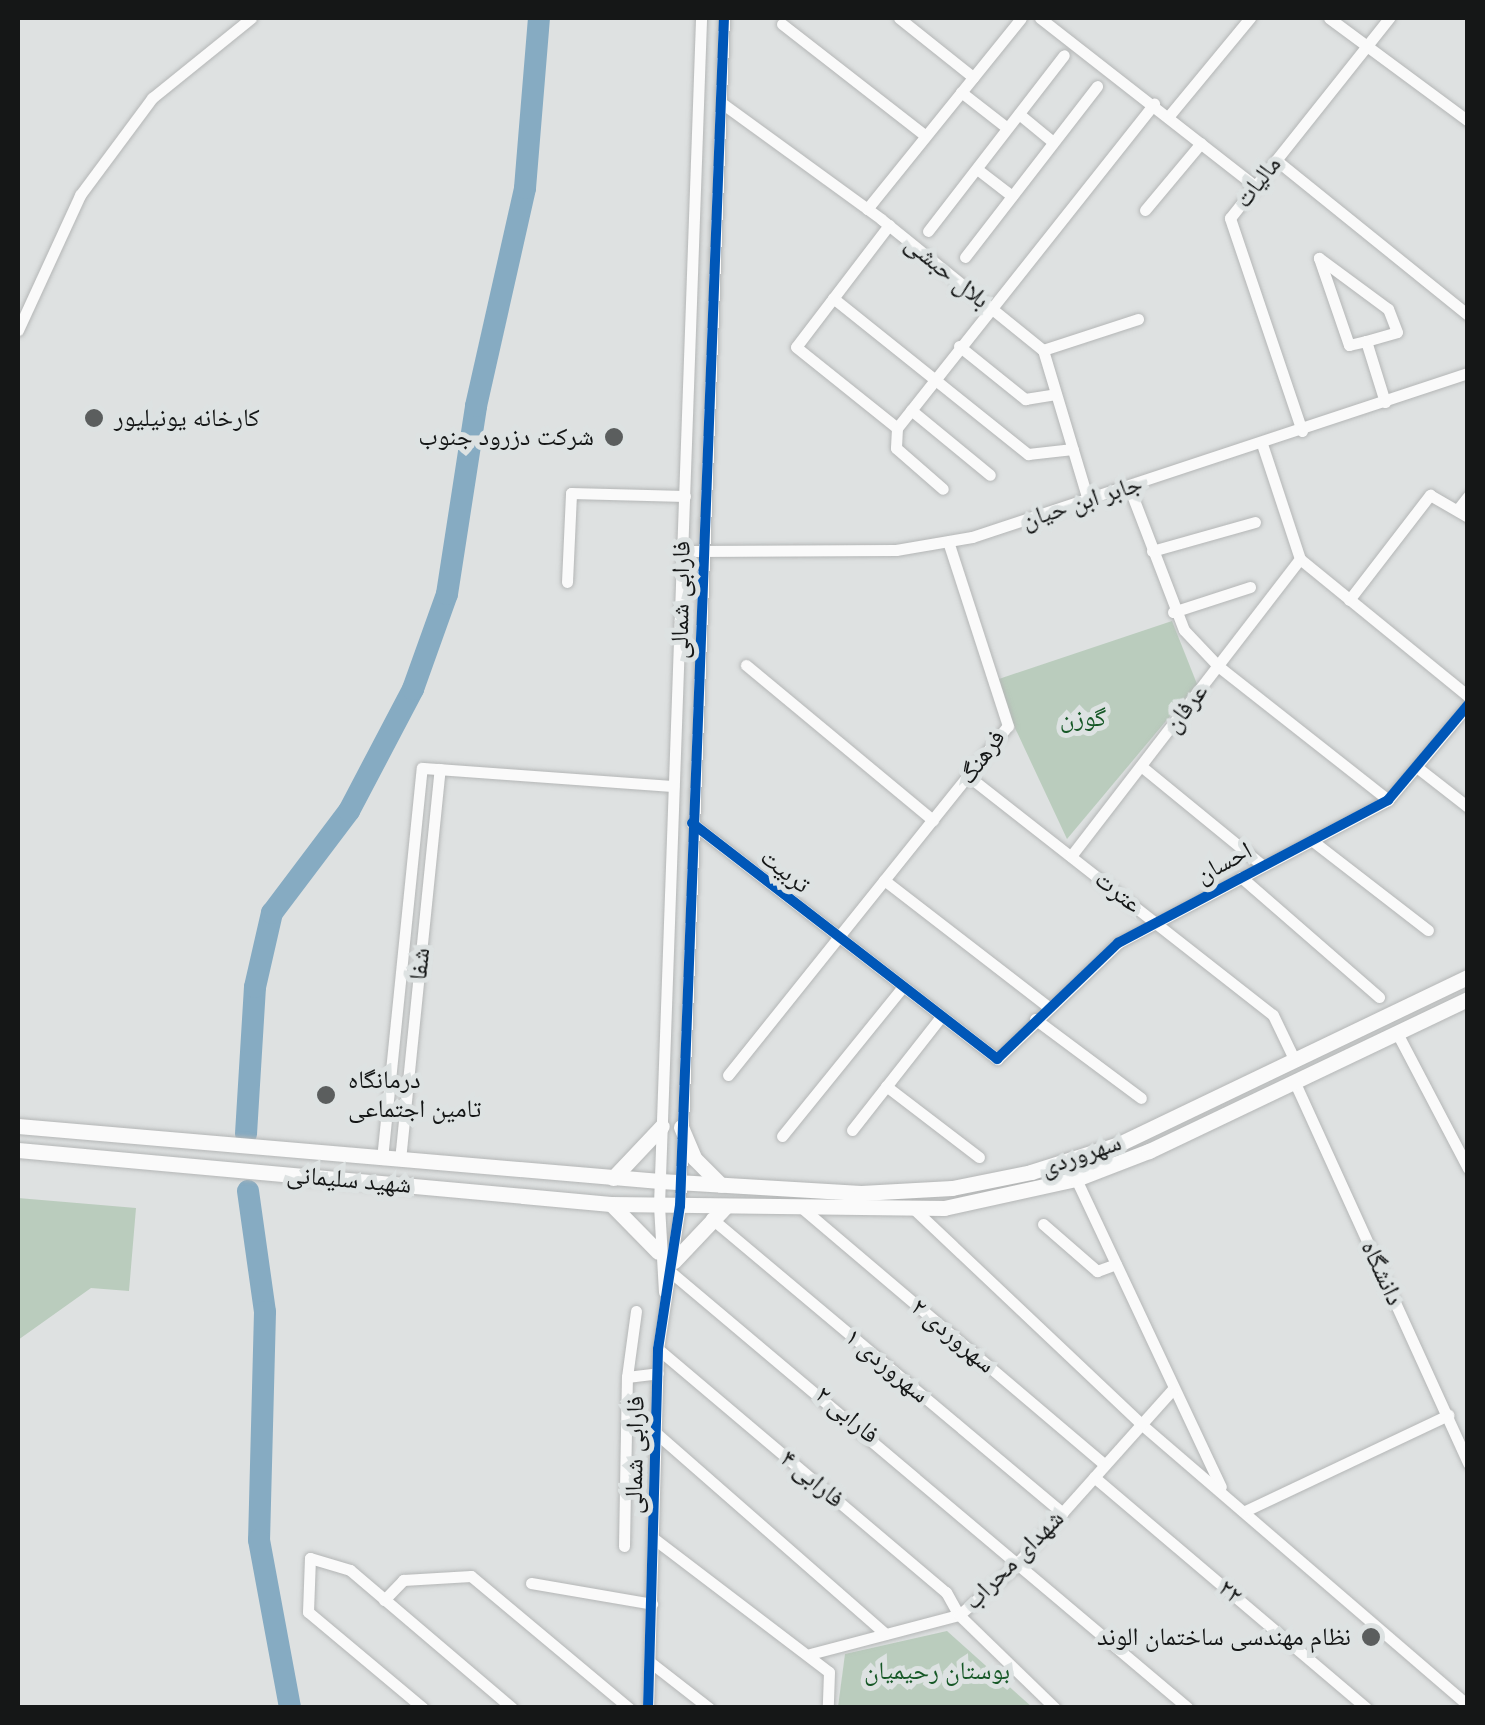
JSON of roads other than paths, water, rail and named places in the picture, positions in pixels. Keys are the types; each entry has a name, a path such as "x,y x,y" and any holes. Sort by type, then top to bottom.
{"main road":[{"name":"سهروردی","path":"660,1181 860,1193 952,1188 1030,1172 1119,1144 1468,977"},
{"name":"سهروردی","path":"680,1206 915,1210 1076,1179 1295,1083 1468,999"},
{"path":"613,1178 662,1118"},
{"path":"681,1120 694,1158 721,1185"},
{"name":"شهید سلیمانی","path":"18,1126 660,1181"},
{"name":"شهید سلیمانی","path":"18,1150 611,1204 680,1206"},
{"path":"611,1204 658,1252"},
{"path":"674,1267 725,1207"}],"street":[{"path":"18,330 80,195 152,98 251,18"},
{"name":"فارابی شمالی","path":"665,1295 658,1252 659,1205 701,18"},
{"name":"فارابی شمالی","path":"648,1708 658,1348 665,1295 674,1267 680,1206 701,551 724,18"},
{"path":"899,18 973,77"},
{"path":"867,209 1021,18"},
{"path":"1040,18 1254,185"},
{"path":"1168,117 1250,18"},
{"path":"1329,18 1468,122"},
{"name":"مالیات","path":"1302,431 1230,218 1389,18"},
{"path":"782,24 926,136"},
{"path":"928,231 1064,55"},
{"path":"964,257 1098,86"},
{"path":"961,92 1007,128"},
{"name":"بلال حبشی","path":"723,104 889,225 1043,350"},
{"path":"944,490 896,448 897,428 1154,104"},
{"path":"1019,114 1053,142"},
{"path":"1145,210 1201,142"},
{"path":"1276,160 1468,315"},
{"path":"976,168 1012,196"},
{"path":"889,225 796,348 897,428"},
{"path":"1318,258 1388,309 1396,332 1366,342 1349,345 1318,258"},
{"path":"833,298 1028,454 1073,449"},
{"path":"1088,500 1043,350 1138,318"},
{"path":"1366,342 1385,402"},
{"path":"960,346 1025,399 1056,394"},
{"name":"جابر ابن حیان","path":"682,551 879,551 948,541 1129,487 1468,374"},
{"path":"910,410 990,475"},
{"path":"1262,444 1300,560 1468,696"},
{"path":"1129,487 1174,612 1218,666 1388,800"},
{"path":"566,582 572,492 685,496"},
{"path":"1350,600 1430,495 1462,513 1468,496"},
{"path":"1152,551 1255,522"},
{"name":"فرهنگ","path":"728,1075 1008,726 948,541"},
{"name":"عرفان","path":"1071,856 1300,560"},
{"path":"1174,612 1250,587"},
{"path":"746,665 934,820"},
{"name":"احسان","path":"997,1059 1047,1006 1118,943 1388,800 1468,705"},
{"path":"1141,766 1262,865"},
{"name":"شفا","path":"382,1159 422,768 440,769 400,1160"},
{"path":"1418,768 1468,807"},
{"path":"440,769 674,786"},
{"name":"عترت","path":"968,776 1273,1016 1295,1061"},
{"name":"تربیت","path":"692,823 939,1019 997,1059"},
{"path":"1314,842 1428,930"},
{"path":"1240,877 1378,997"},
{"path":"884,880 1047,1006"},
{"path":"782,1136 901,989"},
{"path":"397,1013 415,1014"},
{"path":"852,1130 939,1019"},
{"path":"1035,1020 1140,1098"},
{"path":"1397,1033 1468,1168"},
{"name":"دانشگاه","path":"1295,1083 1468,1463"},
{"path":"886,1086 979,1158"},
{"path":"662,1118 681,1120"},
{"path":"385,1132 403,1133"},
{"path":"1076,1179 1172,1390 1226,1495"},
{"name":"سهروردی ۲","path":"802,1208 1105,1465"},
{"path":"915,1210 1141,1424 1463,1703"},
{"name":"سهروردی ۱","path":"712,1218 1062,1514"},
{"path":"1042,1224 1097,1271 1116,1264"},
{"name":"فارابی ۲","path":"674,1267 1188,1708"},
{"path":"624,1546 627,1377 636,1312"},
{"name":"فارابی ۴","path":"658,1348 946,1592 959,1614 1055,1708"},
{"path":"627,1377 658,1373"},
{"name":"شهدای محراب","path":"810,1654 959,1614 1020,1560 1172,1390"},
{"path":"1244,1511 1448,1415"},
{"path":"656,1433 886,1634"},
{"name":"۲۲","path":"1094,1477 1366,1708"},
{"path":"654,1538 810,1654 832,1678 828,1708"},
{"path":"423,1708 308,1612 310,1558 350,1570 512,1708"},
{"path":"384,1600 403,1580 471,1576 628,1708"},
{"path":"531,1582 652,1604"},
{"path":"650,1662 709,1708"}],"waterway":[{"path":"246,1134 255,987 272,913 349,811 413,689 447,594 476,406 525,188 539,18"},
{"path":"248,1191 265,1312 259,1540 290,1708"}],"place":[{"name":"کارخانه یونیلیور","path":"94,418"},
{"name":"شرکت دزرود جنوب","path":"614,437"},
{"name":"درمانگاه تامین اجتماعی","path":"326,1095"},
{"name":"نظام مهندسی ساختمان الوند","path":"1371,1637"}],"park label":[{"name":"گوزن","path":"1083,718"},
{"name":"بوستان رحیمیان","path":"937,1671"}]}
